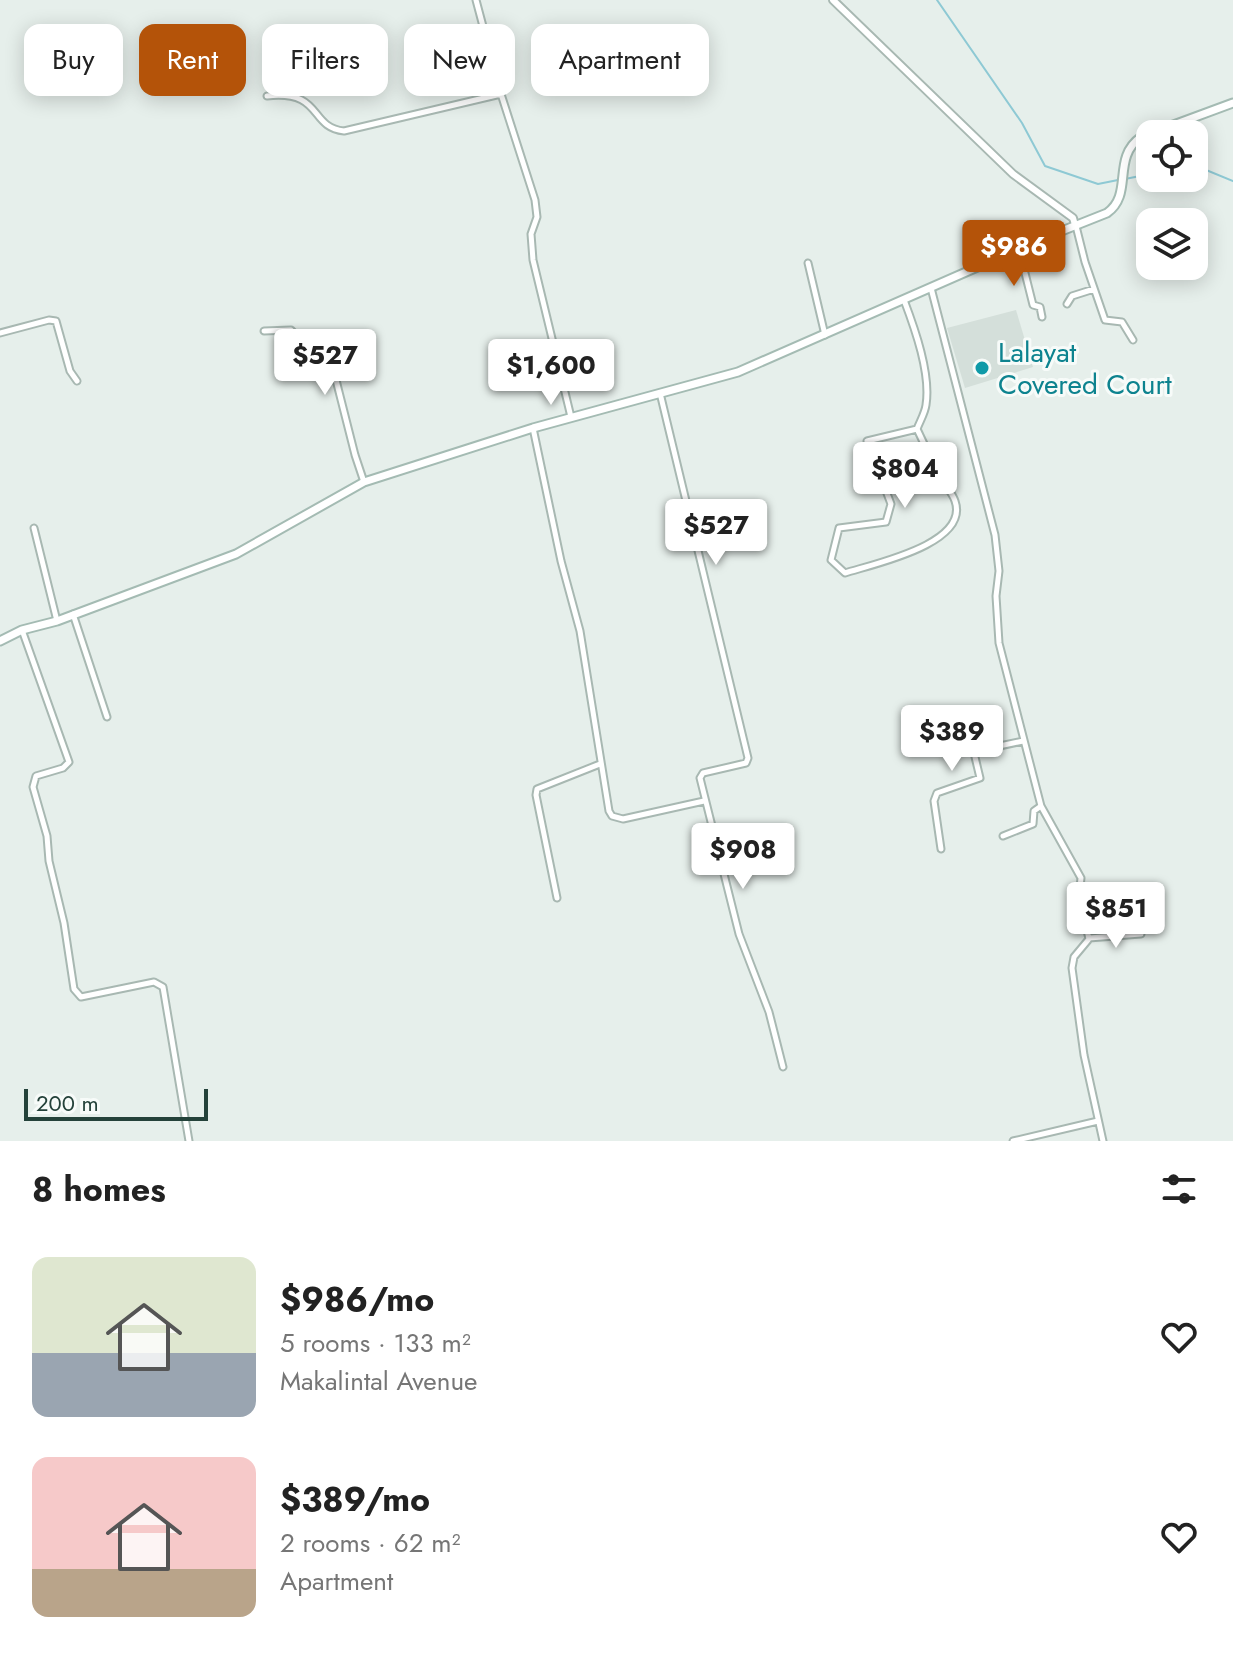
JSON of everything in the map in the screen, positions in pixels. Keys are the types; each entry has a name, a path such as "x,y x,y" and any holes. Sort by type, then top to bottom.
{"main road":[{"path":"0,641 22,630 57,621 236,554 364,482 533,428 738,372 825,335 1114,208 1121,194 1127,152 1141,137 1233,103"}],"street":[{"path":"476,0 482,24"},
{"path":"833,0 1013,174 1073,218 1105,320 1122,322 1133,340"},
{"path":"290,96 312,105 333,130 344,131 493,96"},
{"path":"502,96 535,200 537,217 531,234 533,260 571,417"},
{"path":"1019,249 1033,305 1040,307 1042,317"},
{"path":"808,263 825,335"},
{"path":"931,288 995,535 999,571 996,596 999,643 1041,806 1081,878 1079,896 1089,938"},
{"path":"1067,304 1072,296 1094,289"},
{"path":"904,300 916,330 926,383 926,407 917,429 955,500 957,516 947,531 925,547 845,573 831,560 839,528 886,522 891,504 867,441 917,429"},
{"path":"0,333 49,320 56,321 70,371 77,381"},
{"path":"264,331 291,330 296,335 321,343 335,376 364,482"},
{"path":"659,392 748,758 746,763 703,773 700,778 704,801 739,934 769,1012 783,1067"},
{"path":"533,428 561,561 580,631 609,811 618,819 704,801"},
{"path":"34,528 57,621"},
{"path":"73,614 107,717"},
{"path":"22,630 69,762 63,768 36,776 33,787 47,836 74,989 81,997 154,982 163,987 189,1141"},
{"path":"941,849 934,801 937,793 980,778 976,751 1023,741"},
{"path":"557,898 537,789 600,764"},
{"path":"1003,836 1033,824 1034,811 1041,806"},
{"path":"1103,1141 1082,1041 1072,968 1074,957 1089,938 1141,934"},
{"path":"1013,1141 1098,1121"}],"shaded area":[{"path":"1016,310 1033,367 965,388 947,328"}],"waterway":[{"path":"937,0 1022,123 1045,166 1098,184 1118,180"},
{"path":"1208,171 1233,181"},
{"path":"1125,179 1136,177"}],"place":[{"name":"Lalayat Covered Court","path":"982,368"}]}
